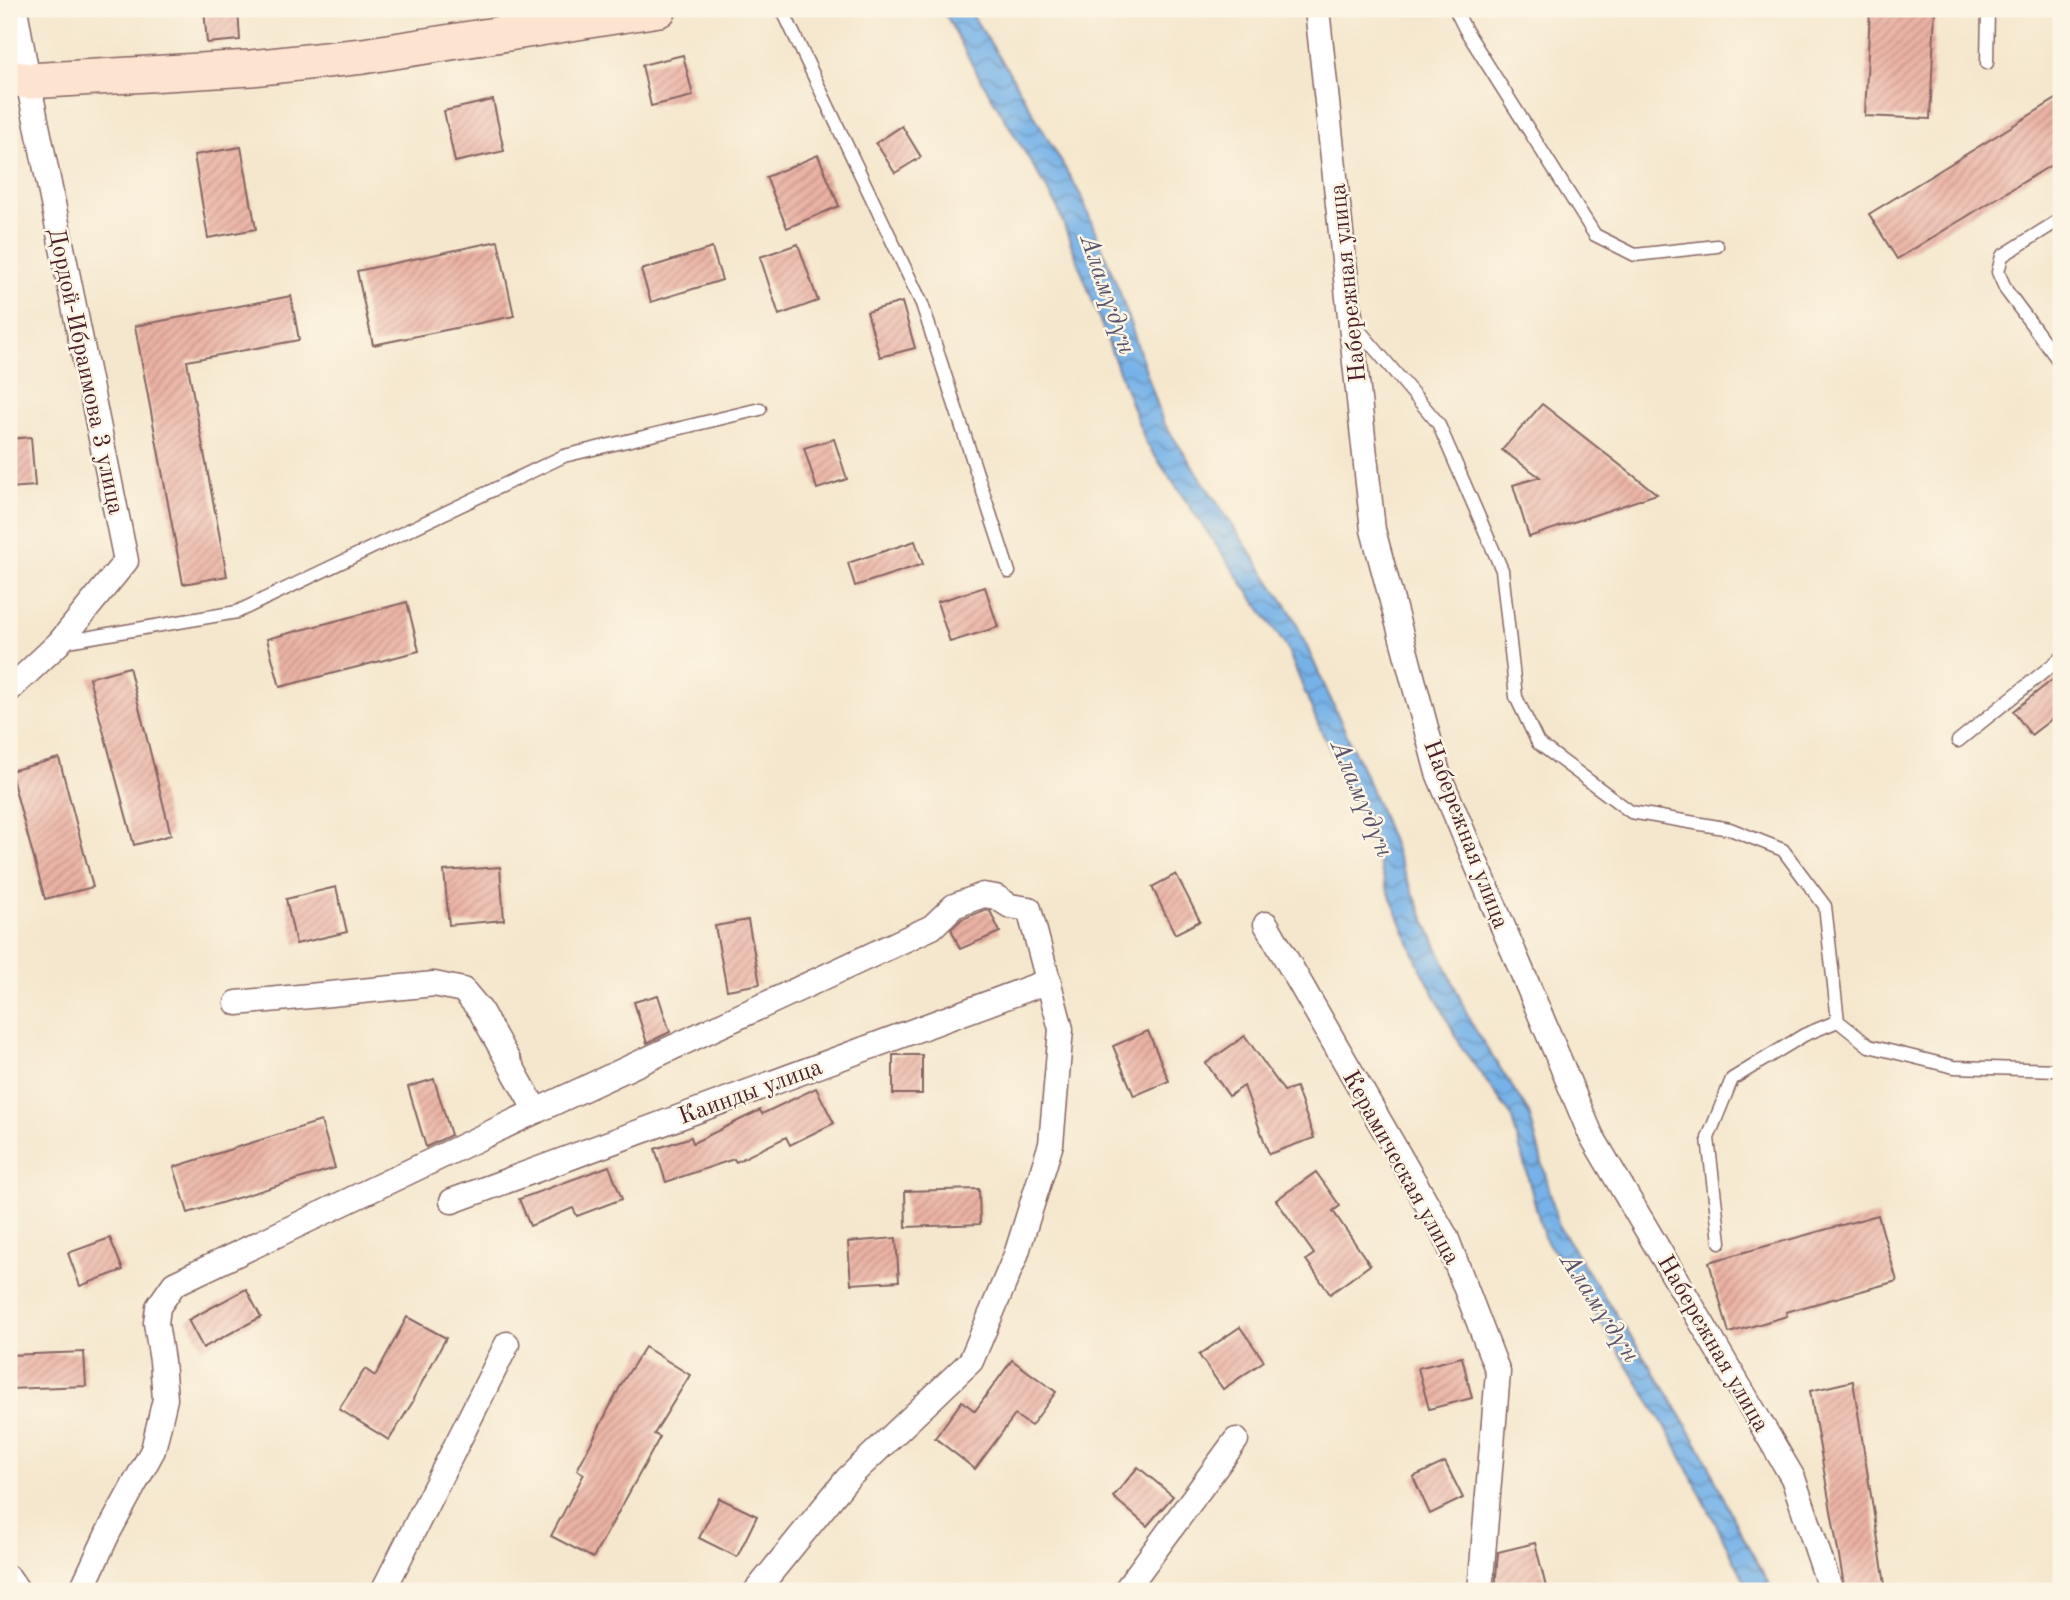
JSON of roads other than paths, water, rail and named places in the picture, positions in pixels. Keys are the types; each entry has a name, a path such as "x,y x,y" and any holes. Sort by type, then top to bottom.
{"street":[{"name":"Дордой-Ибраимова 3 улица","path":"9,690 58,643 126,561 19,79 15,9"},
{"path":"19,79 251,68 363,56 659,9"},
{"name":"Набережная улица","path":"1317,9 1373,530 1438,773 1591,1135 1793,1478 1831,1591"},
{"path":"81,1591 108,1533 153,1450 165,1399 156,1323 158,1307 174,1284 536,1111 932,927 954,906 983,895 996,897 1010,906 1029,909 1061,1028 1051,1144 1016,1255 971,1360 847,1479 756,1591"},
{"name":"Керамическая улица","path":"1266,924 1446,1237 1498,1372 1480,1591"},
{"name":"Каинды улица","path":"452,1201 1049,981"},
{"path":"237,1003 434,984 463,990 480,1010 536,1111"},
{"path":"383,1591 507,1344"},
{"path":"1125,1591 1236,1440"},
{"path":"9,1578 18,1591"}],"lane":[{"path":"782,9 922,304 1009,572"},
{"path":"1455,9 1595,235 1635,255 1717,246"},
{"path":"1987,63 1988,9"},
{"path":"2061,219 2002,256 1998,272 2006,290 2061,364"},
{"path":"1351,320 1438,423 1502,570 1516,697 1538,743 1631,812 1730,829 1783,850 1825,906 1838,1021 1869,1046 1954,1067 2061,1070"},
{"path":"58,643 237,612 564,456 760,409"},
{"path":"1958,741 2061,658"},
{"path":"1720,1242 1708,1138 1731,1079 1804,1035 1838,1021"}],"water":[{"name":"Аламүдүн","path":"937,9 968,9 1008,70 1081,196 1119,290 1163,422 1292,614 1370,786 1405,875 1471,1023 1529,1113 1559,1227 1667,1392 1705,1457 1737,1526 1773,1591 1750,1591 1672,1438 1587,1300 1544,1237 1511,1115 1462,1048 1417,961 1386,886 1369,831 1318,724 1287,648 1146,443 1056,204 973,66 947,17"}]}
